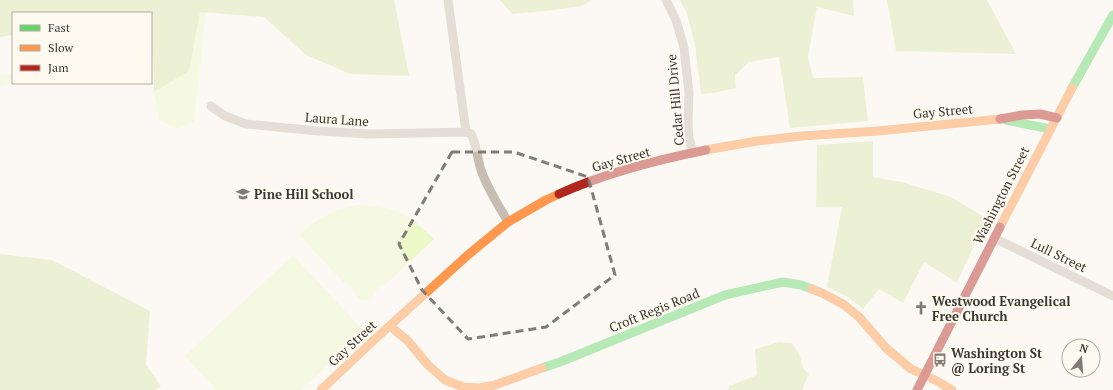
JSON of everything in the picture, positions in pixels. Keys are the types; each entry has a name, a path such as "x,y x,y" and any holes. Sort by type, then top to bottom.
{"street":[{"path":"448,0 466,132 471,134 474,140 480,170 508,222"},
{"name":"Cedar Hill Drive","path":"666,0 676,20 684,48 689,93 689,138 693,153"},
{"name":"Washington Street","path":"917,390 1050,129 1113,15"},
{"name":"Laura Lane","path":"211,106 226,116 246,124 370,134 466,132"},
{"name":"Gay Street","path":"321,390 469,254 508,222 546,200 580,185 628,169 693,153 757,141 999,119 1022,114 1040,114 1057,118"},
{"name":"Gay Street","path":"999,119 1050,129"},
{"name":"Lull Street","path":"994,238 1113,296"},
{"name":"Croft Regis Road","path":"390,326 408,341 428,365 445,380 462,387 479,388 495,385 560,362 725,296 783,282 801,285 822,293 843,304 859,317 886,348 911,369 952,390"}],"highlighted area":[{"path":"452,152 514,152 588,177 615,275 546,327 468,339 422,290 399,244"}],"green space":[{"path":"0,0 207,0 194,121 178,129 159,120 154,92 152,12 12,12 12,35 0,37"},
{"path":"0,0 394,0 409,76 350,74 306,55 264,17 200,12 189,71 154,92 152,12 12,12 12,35 0,37"},
{"path":"500,0 592,0 582,6 512,14"},
{"path":"680,0 853,0 854,16 817,7 808,57 813,78 863,77 868,121 790,128 779,57 749,62 735,75 736,88 701,94 695,45 687,14"},
{"path":"887,0 987,0 1016,54 896,51"},
{"path":"12,74 12,83 0,86 0,76"},
{"path":"873,141 873,177 902,182 951,197 986,218 957,283 924,262 903,303 879,289 863,309 848,297 827,287 842,207 816,207 817,145"},
{"path":"358,205 381,207 400,213 417,223 434,239 385,285 383,284 374,292 374,295 370,300 360,300 354,294 355,291 347,282 345,284 299,235 313,223 326,215 341,209"},
{"path":"0,254 52,260 150,311 146,364 161,387 155,390 0,390"},
{"path":"293,255 364,331 301,390 216,390 185,356"},
{"path":"779,342 792,343 799,353 803,368 809,374 802,390 727,390 729,389 729,386 757,375 755,349"}],"traffic: fast":[{"path":"1072,88 1113,15"},
{"path":"1006,120 1050,129"},
{"path":"542,368 725,295 783,282 801,285 812,289"}],"traffic: slow":[{"path":"1000,227 1072,88"},
{"path":"706,150 757,141 801,136 878,131 1000,119"},
{"path":"321,390 469,254 508,222 559,194"},
{"path":"812,289 843,304 859,317 886,348 911,369 952,390"},
{"path":"390,326 408,341 428,365 445,380 463,387 479,388 495,385 542,368"}],"traffic: jam":[{"path":"1000,119 1022,115 1040,114 1057,118"},
{"path":"559,194 576,186 613,173 668,158 706,150"},
{"path":"917,390 1000,227"}],"place":[{"name":"Pine Hill School","path":"243,194"},
{"name":"Westwood Evangelical Free Church","path":"921,308"},
{"name":"Washington St @ Loring St","path":"940,360"}]}
